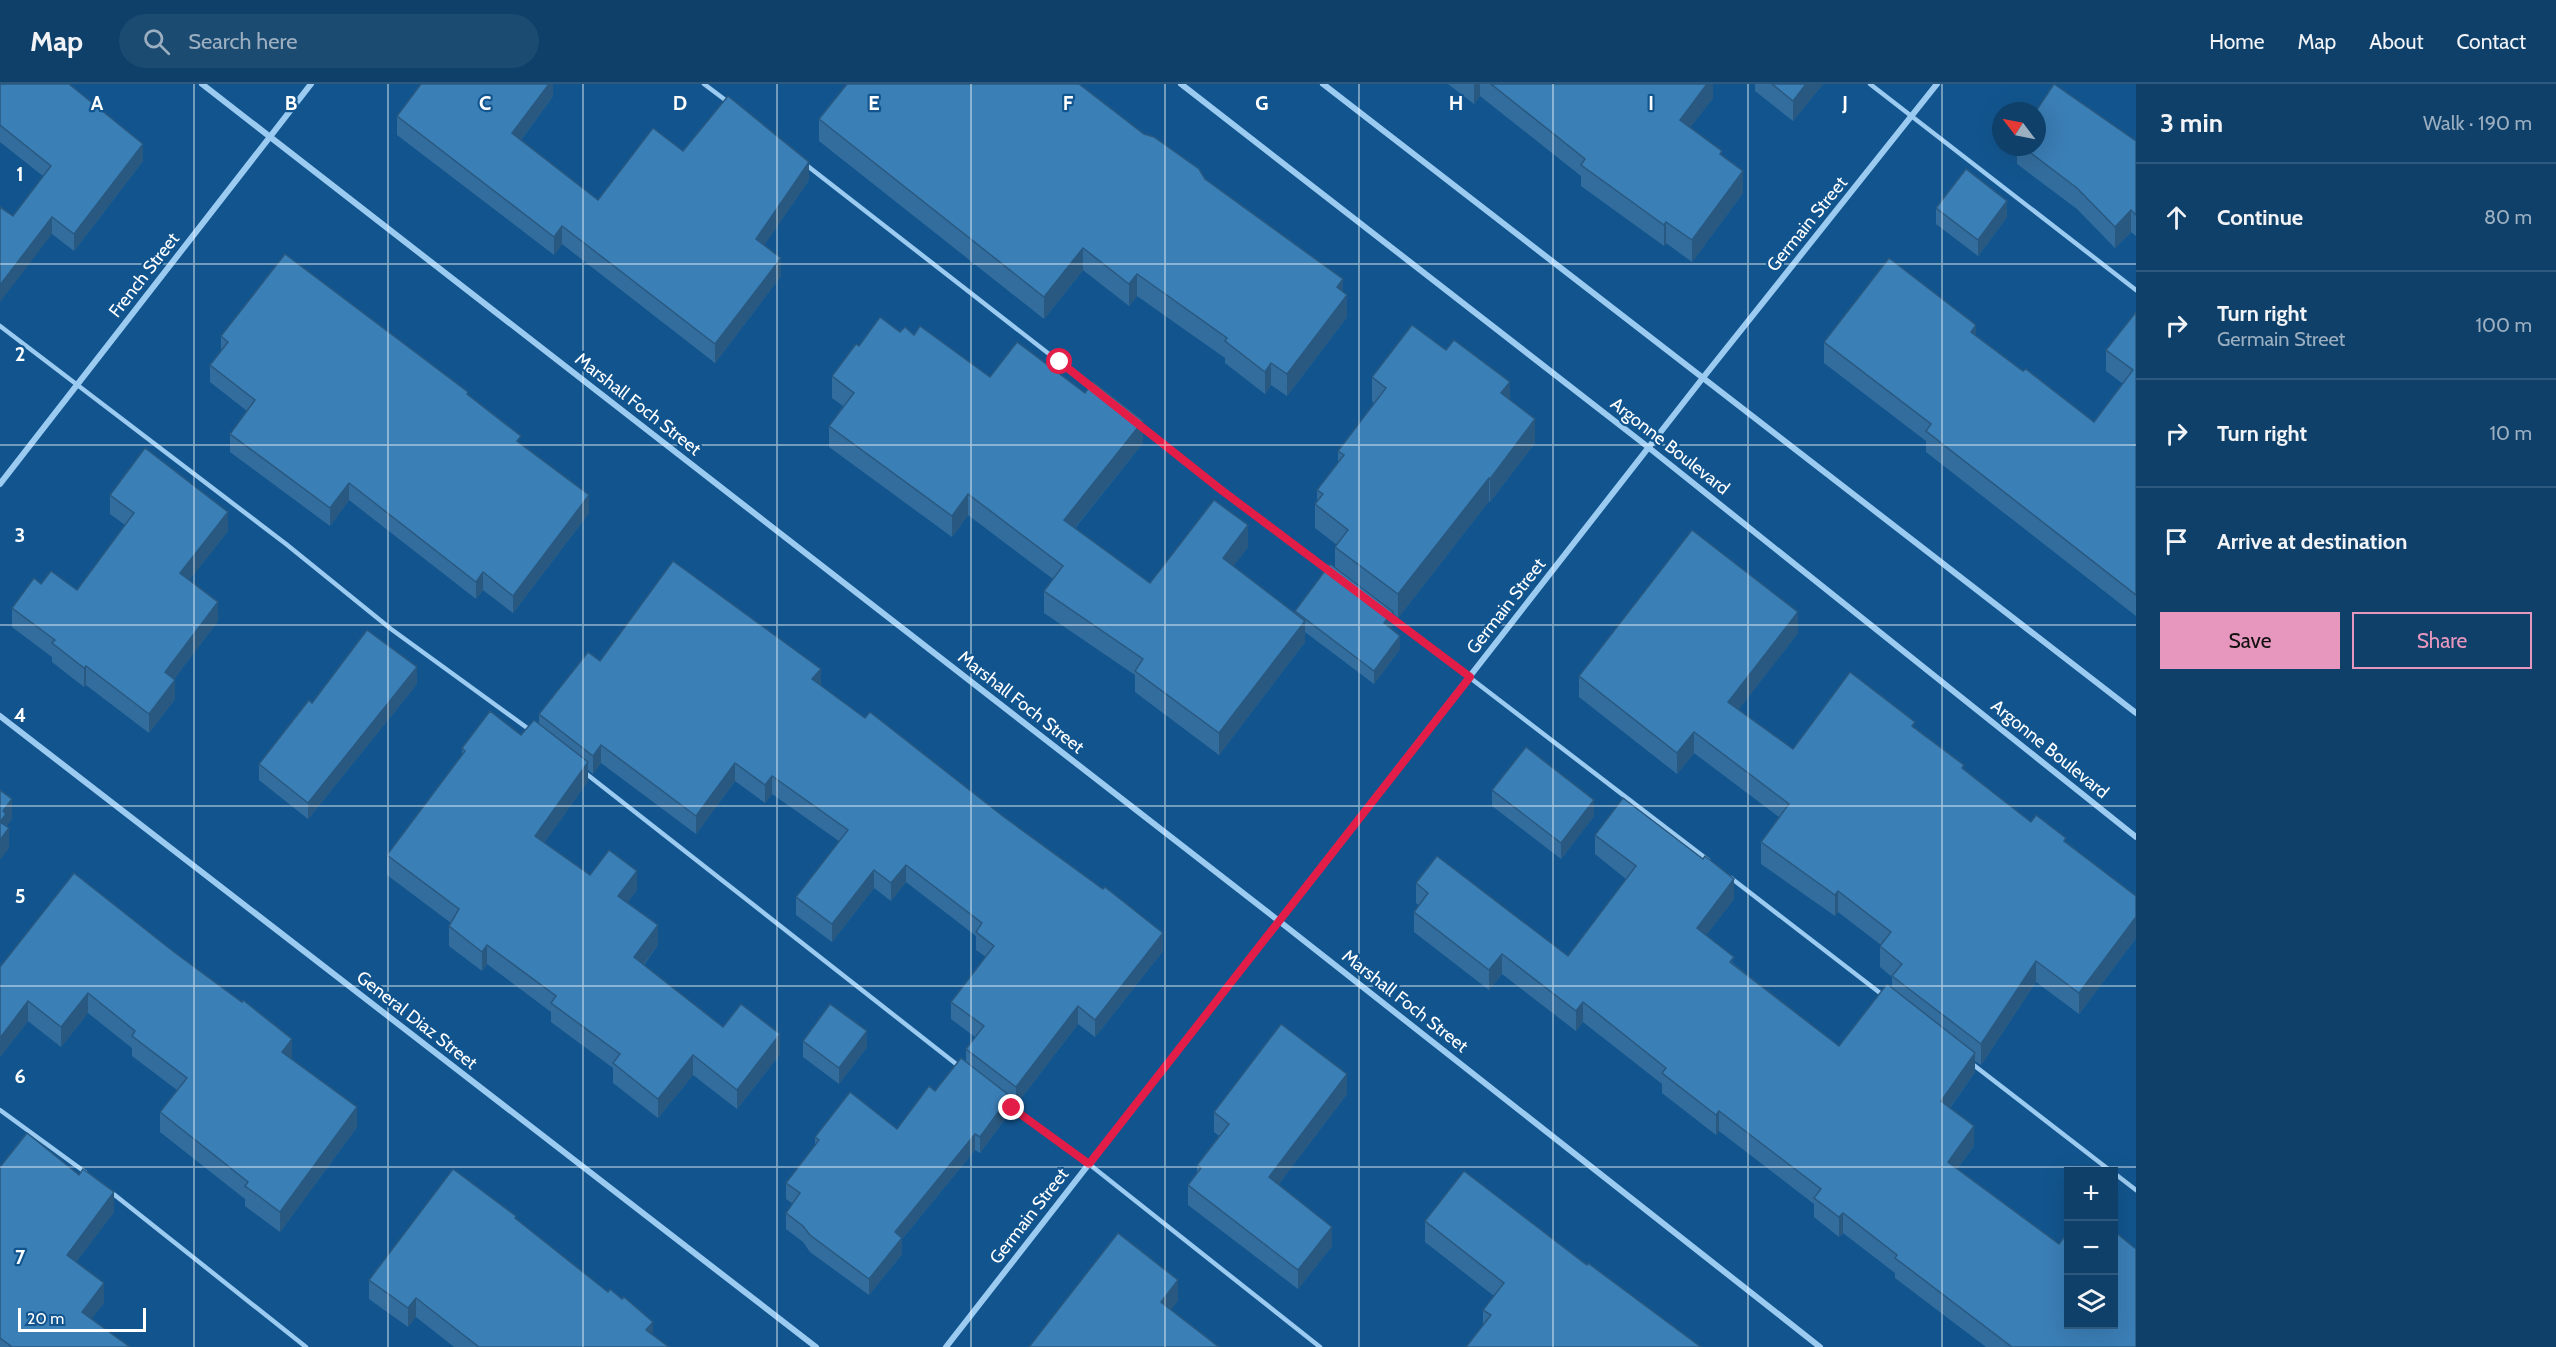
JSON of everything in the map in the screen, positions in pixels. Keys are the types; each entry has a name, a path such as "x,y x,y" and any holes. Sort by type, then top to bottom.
{"street":[{"name":"Marshall Foch Street","path":"202,84 1279,921 1820,1347"},
{"name":"French Street","path":"0,484 311,84"},
{"name":"Argonne Boulevard","path":"1181,84 1648,447 2136,837"},
{"path":"1323,84 2136,713"},
{"name":"Germain Street","path":"946,1347 1648,447 1937,84"},
{"name":"General Diaz Street","path":"0,717 816,1347"}],"lane":[{"path":"704,84 729,103"},
{"path":"1870,84 2136,290"},
{"path":"801,161 1095,390"},
{"path":"0,326 286,544 391,629 536,734"},
{"path":"1131,418 1220,489 1340,579"},
{"path":"1387,614 1715,866"},
{"path":"581,770 968,1073"},
{"path":"1725,873 1885,997"},
{"path":"1970,1062 2106,1167"},
{"path":"1003,1101 1089,1164 1320,1347"},
{"path":"0,1110 86,1173"},
{"path":"2118,1176 2136,1190"},
{"path":"105,1188 306,1347"}],"building":[{"path":"0,84 69,84 143,144 74,234 52,217 0,285 0,207 13,216 51,166 0,125"},
{"path":"421,84 549,84 512,133 598,200 653,128 683,151 728,96 809,162 756,239 781,258 715,344 562,226 554,237 397,116"},
{"path":"847,84 1079,84 1144,134 1154,137 1199,169 1205,179 1343,279 1337,287 1347,295 1287,374 1271,363 1265,372 1225,341 1227,338 1137,274 1129,284 1083,248 1044,297 819,119"},
{"path":"1491,84 1707,84 1680,120 1722,151 1720,154 1743,171 1692,240 1666,222 1664,225 1581,165 1585,159"},
{"path":"1772,84 1806,84 1793,101"},
{"path":"2054,84 2136,141 2136,215 2131,210 2115,227 2077,188 2035,156 2046,156 2046,102 2042,102"},
{"path":"1966,169 2007,201 1978,240 1936,208"},
{"path":"285,254 468,392 467,394 521,436 517,441 589,495 513,596 483,572 476,582 349,483 330,508 230,434 255,400 210,365 228,342 221,336"},
{"path":"1889,258 1976,325 1971,332 2023,371 2026,369 2094,422 2133,370 2106,350 2136,312 2136,595 1926,431 1931,424 1824,342"},
{"path":"880,317 900,332 905,327 914,335 920,326 990,377 1017,342 1085,393 1093,382 1143,421 1064,520 1150,583 1214,500 1248,525 1223,558 1305,621 1219,733 1135,671 1143,659 1044,591 1063,566 968,494 952,516 829,426 854,393 832,376 856,344 859,346"},
{"path":"1412,325 1446,350 1454,340 1510,382 1501,393 1535,419 1398,594 1335,547 1348,530 1315,504 1323,494 1317,490 1344,455 1338,451 1386,388 1372,377"},
{"path":"145,448 228,512 180,573 218,602 165,672 175,680 149,714 86,666 84,668 52,643 55,640 12,608 34,578 41,584 51,571 77,590 134,513 110,495"},
{"path":"1692,530 1798,612 1728,702 1793,749 1850,672 1915,722 1912,726 1964,765 1962,768 2031,822 2036,815 2066,838 2064,841 2136,896 2136,917 2079,993 2036,961 1981,1044 1892,976 1902,964 1880,946 1891,932 1838,891 1835,895 1761,842 1789,804 1694,732 1677,753 1579,676"},
{"path":"673,561 821,669 812,679 865,718 870,712 1004,817 1103,889 1105,887 1163,933 1095,1020 1078,1006 1016,1087 966,1049 984,1026 951,1002 994,946 976,932 982,923 906,865 891,883 874,870 832,924 796,897 848,830 772,776 765,785 735,763 696,816 601,745 593,756 539,714 588,652 600,661"},
{"path":"1330,564 1393,612 1384,623 1400,636 1374,671 1295,611"},
{"path":"367,630 417,667 308,803 259,764 309,700 312,703"},
{"path":"490,711 521,735 534,720 588,762 535,836 590,875 609,850 637,871 618,896 658,925 634,957 723,1027 741,1004 780,1034 737,1090 693,1055 658,1099 613,1063 620,1054 551,1003 556,996 487,945 482,952 449,926 459,909 387,855 465,751 462,748"},
{"path":"1526,747 1594,800 1561,843 1492,790"},
{"path":"0,790 12,799 3,811 6,814 0,822"},
{"path":"1623,798 1703,859 1705,856 1734,879 1697,928 1734,957 1730,962 1839,1046 1887,984 1975,1053 1941,1101 1974,1126 1948,1162 2059,1244 2064,1237 2064,1329 2118,1329 2118,1234 2136,1249 2136,1347 2012,1347 1895,1258 1897,1255 1843,1213 1839,1217 1814,1198 1821,1189 1719,1111 1716,1115 1662,1073 1666,1068 1583,1002 1576,1011 1502,954 1489,970 1414,912 1428,893 1416,883 1437,856 1568,956 1636,866 1595,835"},
{"path":"0,822 9,828 0,840"},
{"path":"74,873 174,952 242,1002 243,1000 292,1039 282,1052 357,1107 280,1212 245,1186 248,1182 160,1112 187,1078 132,1036 135,1031 88,993 61,1027 28,1001 0,1038 0,967"},
{"path":"830,1004 867,1031 839,1068 803,1041"},
{"path":"1281,1024 1347,1074 1269,1177 1332,1227 1298,1270 1188,1185 1201,1168 1197,1165 1229,1124 1214,1112"},
{"path":"961,1058 1010,1096 980,1137 975,1134 895,1232 902,1238 869,1279 810,1235 803,1226 786,1213 800,1193 786,1183 819,1140 815,1137 850,1092 897,1129 929,1086 935,1091"},
{"path":"27,1133 79,1175 83,1169 114,1192 67,1255 104,1283 82,1312 130,1347 10,1347 0,1338 0,1167"},
{"path":"453,1169 516,1216 515,1218 608,1292 610,1289 622,1299 624,1297 653,1322 646,1330 669,1347 479,1347 416,1298 408,1308 369,1280"},
{"path":"1464,1171 1587,1265 1588,1263 1701,1347 1466,1347 1491,1315 1483,1310 1504,1283 1425,1221"},
{"path":"1118,1233 1178,1280 1161,1302 1219,1347 1029,1347"}],"route":[{"path":"1012,1108 1089,1164 1470,677 1220,489 1060,362"}]}
